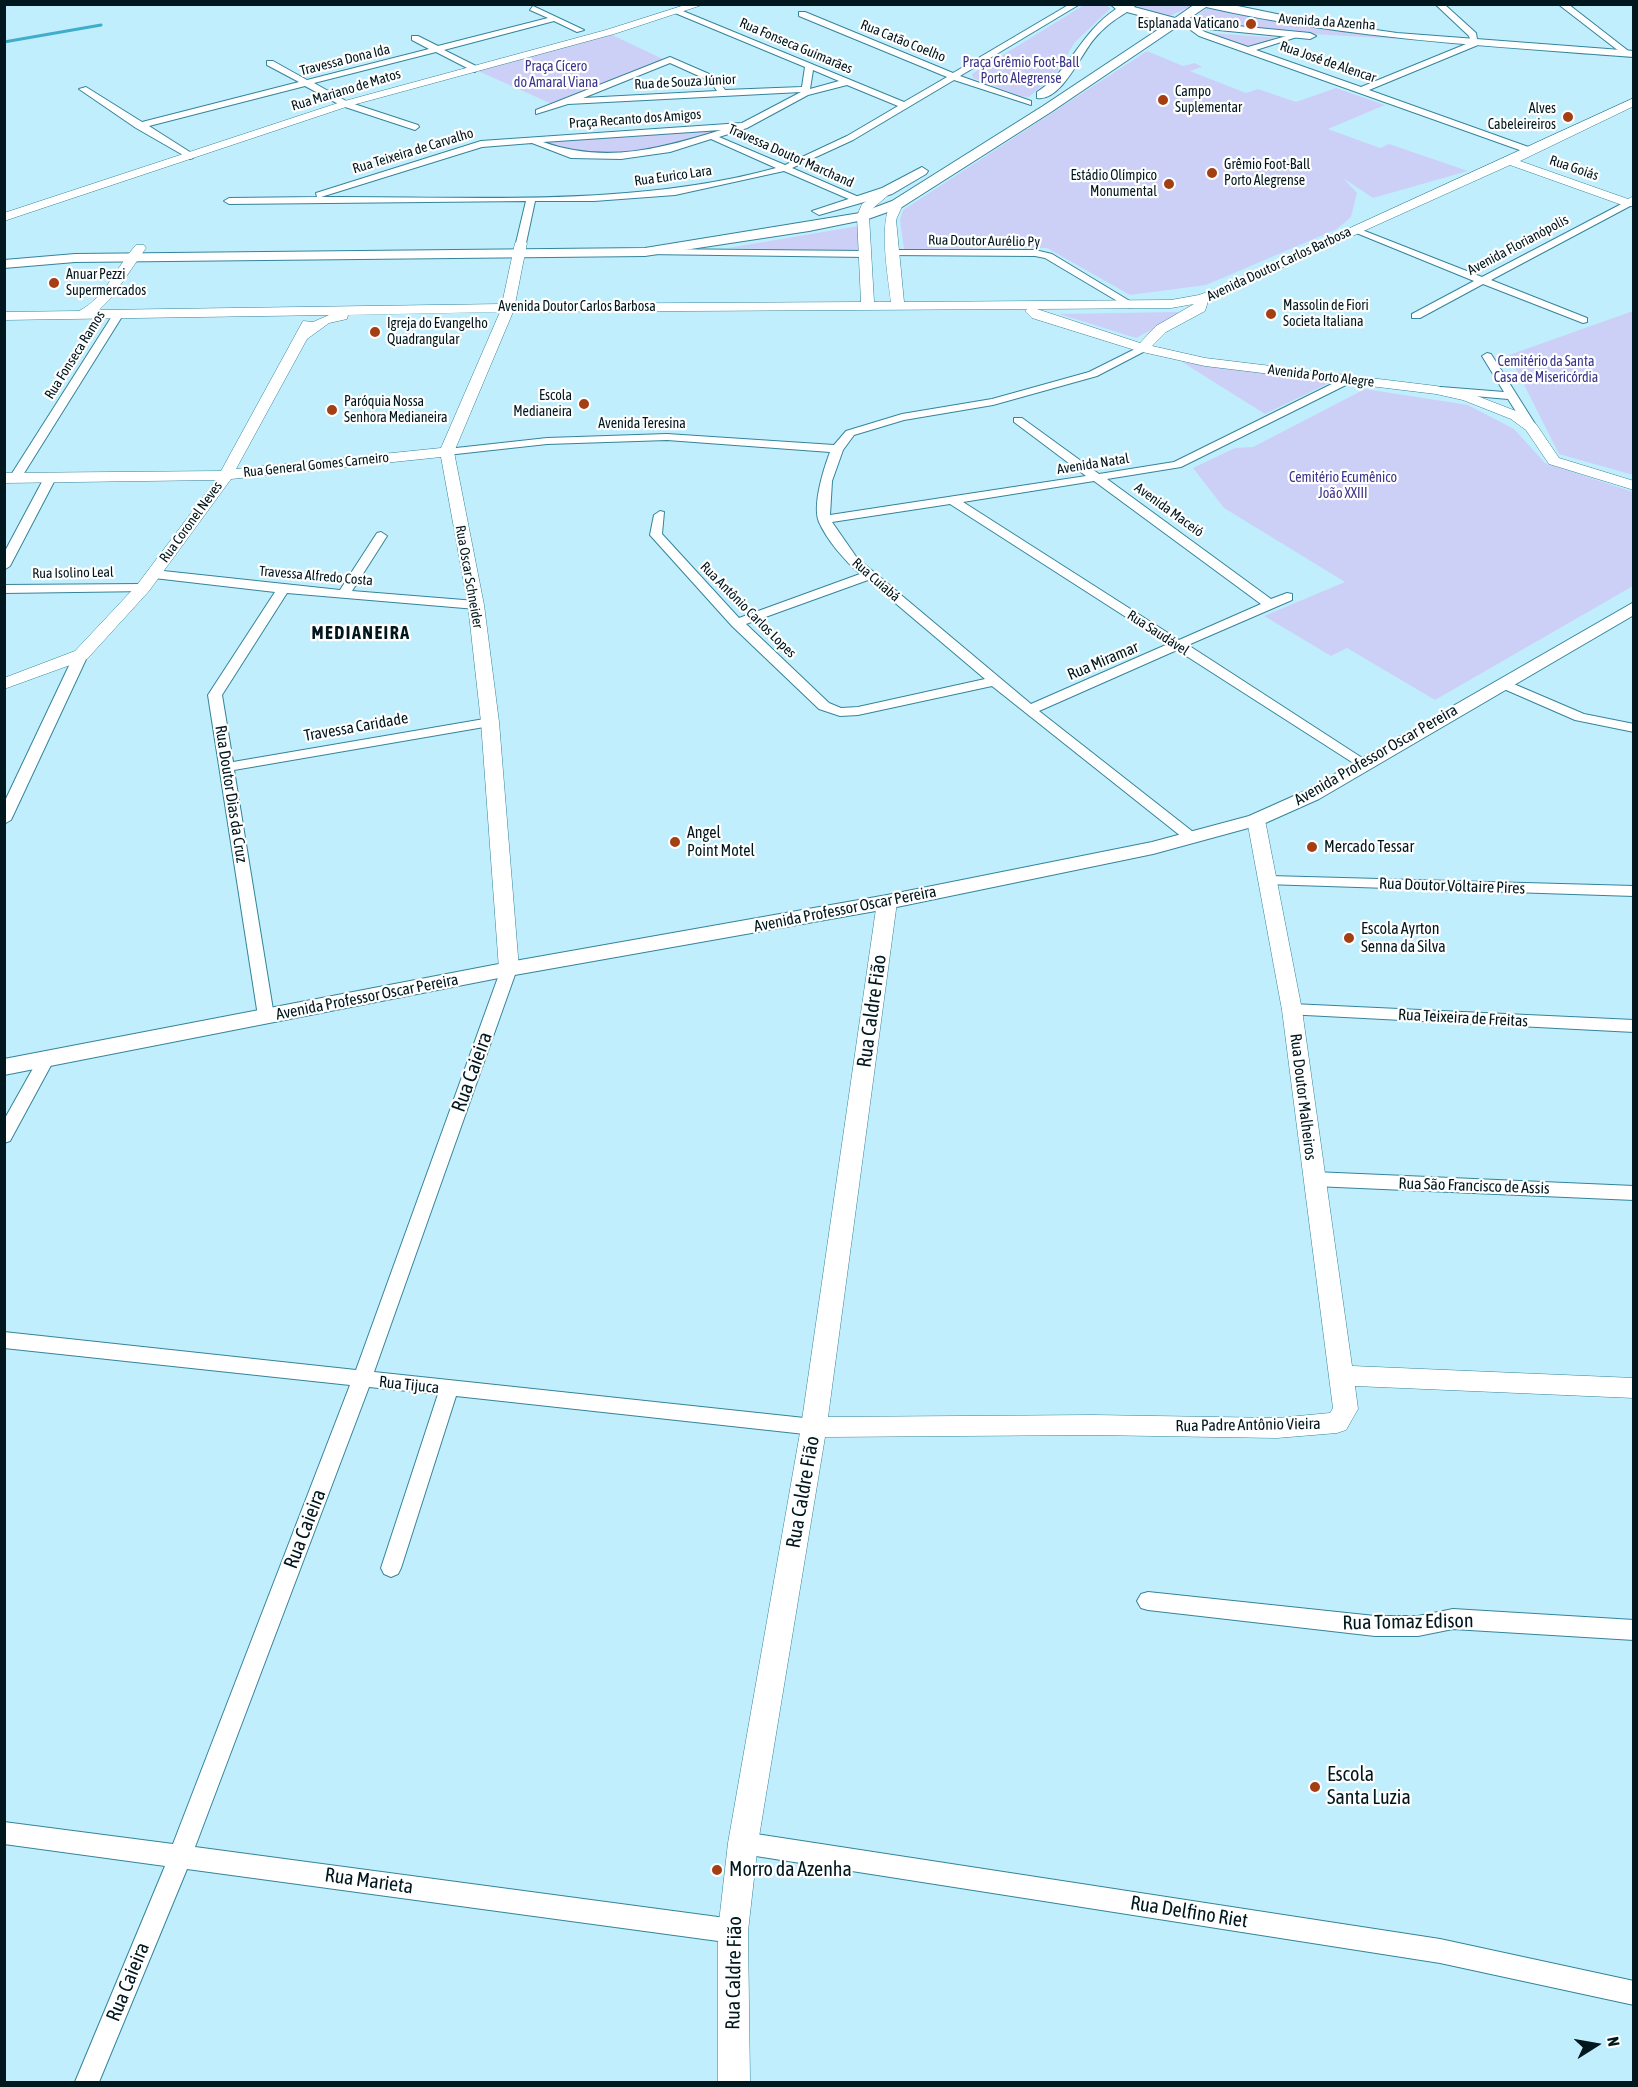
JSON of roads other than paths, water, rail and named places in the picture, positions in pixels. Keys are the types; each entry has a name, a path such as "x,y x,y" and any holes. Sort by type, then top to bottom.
{"main road":[{"path":"4,264 142,253 520,248 645,252 737,240 863,216 897,204 1182,23 1203,4"},
{"name":"Avenida da Azenha","path":"1209,4 1341,29 1469,43 1631,53"},
{"path":"1009,115 1064,79 1083,45 1095,30 1123,6"},
{"name":"Rua José de Alencar","path":"1123,6 1182,23"},
{"name":"Avenida da Azenha","path":"1182,23 1294,35 1398,42 1469,43"},
{"path":"520,248 682,236 792,218 887,191 933,165"},
{"path":"4,254 77,248 142,253"},
{"name":"Avenida Professor Oscar Pereira","path":"4,1067 509,969 887,902 1192,838 1256,820 1312,795 1634,607"}],"street":[{"name":"Rua Mariano de Matos","path":"4,217 345,104 700,4"},
{"name":"Rua Eurico Lara","path":"229,201 531,199 675,192 785,168 850,138 1076,4"},
{"path":"1362,90 1469,43 1473,34 1439,4"},
{"path":"1562,4 1631,53"},
{"path":"533,8 580,30"},
{"name":"Rua Fonseca Guimarães","path":"678,11 905,106"},
{"name":"Rua Catão Coelho","path":"802,14 954,77 1028,103"},
{"name":"Travessa Dona Ida","path":"139,126 557,18"},
{"name":"Rua José de Alencar","path":"1182,23 1202,34 1530,151"},
{"path":"1248,50 1294,35"},
{"path":"415,38 475,69"},
{"path":"539,112 670,60 713,79 723,94"},
{"path":"270,63 345,104 415,127"},
{"path":"805,91 809,66"},
{"name":"Rua Teixeira de Carvalho","path":"305,200 468,147 526,140 571,155 621,156 670,149 744,126 805,91 847,82"},
{"path":"83,89 190,156"},
{"name":"Rua de Souza Júnior","path":"566,101 805,91"},
{"name":"Avenida Doutor Carlos Barbosa","path":"4,316 81,315 120,305 327,311 837,311 898,308 1133,306 1202,299 1510,161 1634,101"},
{"name":"Praça Recanto dos Amigos","path":"526,140 744,126"},
{"name":"Travessa Doutor Marchand","path":"713,137 858,200"},
{"name":"Rua Goiás","path":"1510,161 1631,201"},
{"path":"868,305 863,216 866,207 887,191"},
{"path":"447,452 507,311 531,199"},
{"name":"Avenida Florianópolis","path":"1416,316 1631,201"},
{"path":"897,204 890,220 898,308"},
{"path":"1354,230 1583,320"},
{"path":"645,252 865,254"},
{"name":"Rua Fonseca Ramos","path":"10,478 120,305 142,253"},
{"name":"Rua Fonseca Ramos","path":"81,315 101,304 142,253"},
{"name":"Rua Doutor Aurélio Py","path":"892,253 1035,253 1048,256 1133,306"},
{"path":"824,520 826,481 837,449 850,434 875,423 993,402 1082,377 1143,348 1161,329 1200,308 1202,299"},
{"name":"Avenida Doutor Carlos Barbosa","path":"302,336 324,320 338,316 868,305 898,308"},
{"name":"Avenida Porto Alegre","path":"1027,307 1037,315 1143,348 1205,362 1436,390 1512,396"},
{"name":"Rua Coronel Neves","path":"4,684 81,655 142,588 217,491 302,336 316,315 327,311"},
{"name":"Avenida Porto Alegre","path":"1161,329 1169,342 1205,362"},
{"path":"1488,356 1531,427"},
{"name":"Avenida Natal","path":"824,520 1177,465 1350,379"},
{"name":"Avenida Porto Alegre","path":"1436,390 1502,409 1531,427 1554,461 1634,486"},
{"name":"Avenida Maceió","path":"1018,420 1271,605"},
{"name":"Avenida Teresina","path":"447,452 547,441 668,437 837,449"},
{"name":"Rua General Gomes Carneiro","path":"10,478 225,475 447,452"},
{"name":"Rua Oscar Schneider","path":"447,452 476,605 490,722 509,969"},
{"path":"4,566 50,478"},
{"name":"Rua Saudável","path":"953,501 1363,764"},
{"name":"Rua Antônio Carlos Lopes","path":"660,515 656,535 737,623 824,706 840,712 858,711 995,681"},
{"name":"Rua Cuiabá","path":"824,520 853,561 869,575 1029,710 1192,838"},
{"path":"344,594 381,536"},
{"name":"Travessa Alfredo Costa","path":"154,574 283,590 476,605"},
{"path":"737,623 869,575"},
{"name":"Rua Isolino Leal","path":"4,589 142,588"},
{"name":"Rua Doutor Dias da Cruz","path":"266,1016 215,695 283,590"},
{"name":"Rua Miramar","path":"1029,710 1287,597"},
{"path":"4,820 81,655"},
{"path":"1502,683 1580,717 1634,728"},
{"name":"Travessa Caridade","path":"227,767 490,722"},
{"name":"Rua Doutor Malheiros","path":"1256,820 1270,881 1292,1010 1340,1375"},
{"name":"Rua Doutor Voltaire Pires","path":"1270,881 1634,891"},
{"name":"Rua Caldre Fião","path":"734,2082 733,1931 743,1843 814,1427 887,902"},
{"name":"Rua Caieira","path":"87,2082 181,1855 362,1380 509,969"},
{"name":"Rua Teixeira de Freitas","path":"1292,1010 1634,1026"},
{"path":"4,1137 47,1058"},
{"name":"Rua São Francisco de Assis","path":"1314,1179 1634,1192"},
{"name":"Rua Tijuca","path":"4,1340 814,1427"},
{"path":"1340,1375 1634,1388"},
{"name":"Rua Padre Antônio Vieira","path":"814,1427 1093,1425 1277,1428 1337,1423 1346,1409 1340,1375"},
{"path":"391,1568 449,1389"},
{"name":"Rua Tomaz Edison","path":"1148,1601 1375,1626 1418,1626 1453,1619 1634,1630"},
{"name":"Rua Marieta","path":"4,1833 733,1931"},
{"name":"Rua Delfino Riet","path":"743,1843 1440,1951 1634,1993"}],"waterway":[{"path":"4,42 101,25"}],"place":[{"name":"Esplanada Vaticano","path":"1251,24"},
{"name":"Campo Suplementar","path":"1163,100"},
{"name":"Alves Cabeleireiros","path":"1568,117"},
{"name":"Grêmio Foot-Ball Porto Alegrense","path":"1212,173"},
{"name":"Estádio Olímpico Monumental","path":"1169,184"},
{"name":"Anuar Pezzi Supermercados","path":"54,283"},
{"name":"Massolin de Fiori Societa Italiana","path":"1271,314"},
{"name":"Igreja do Evangelho Quadrangular","path":"375,332"},
{"name":"Escola Medianeira","path":"584,404"},
{"name":"Paróquia Nossa Senhora Medianeira","path":"332,410"},
{"name":"Angel Point Motel","path":"675,842"},
{"name":"Mercado Tessar","path":"1312,847"},
{"name":"Escola Ayrton Senna da Silva","path":"1349,938"},
{"name":"Escola Santa Luzia","path":"1315,1787"},
{"name":"Morro da Azenha","path":"717,1870"}],"district":[{"name":"MEDIANEIRA","path":"361,633"}],"park label":[{"name":"Praça Grêmio Foot-Ball Porto Alegrense","path":"1021,72"},
{"name":"Praça Cícero do Amaral Viana","path":"556,76"},
{"name":"Cemitério da Santa Casa de Misericórdia","path":"1546,370"},
{"name":"Cemitério Ecumênico João XXIII","path":"1343,486"}]}
